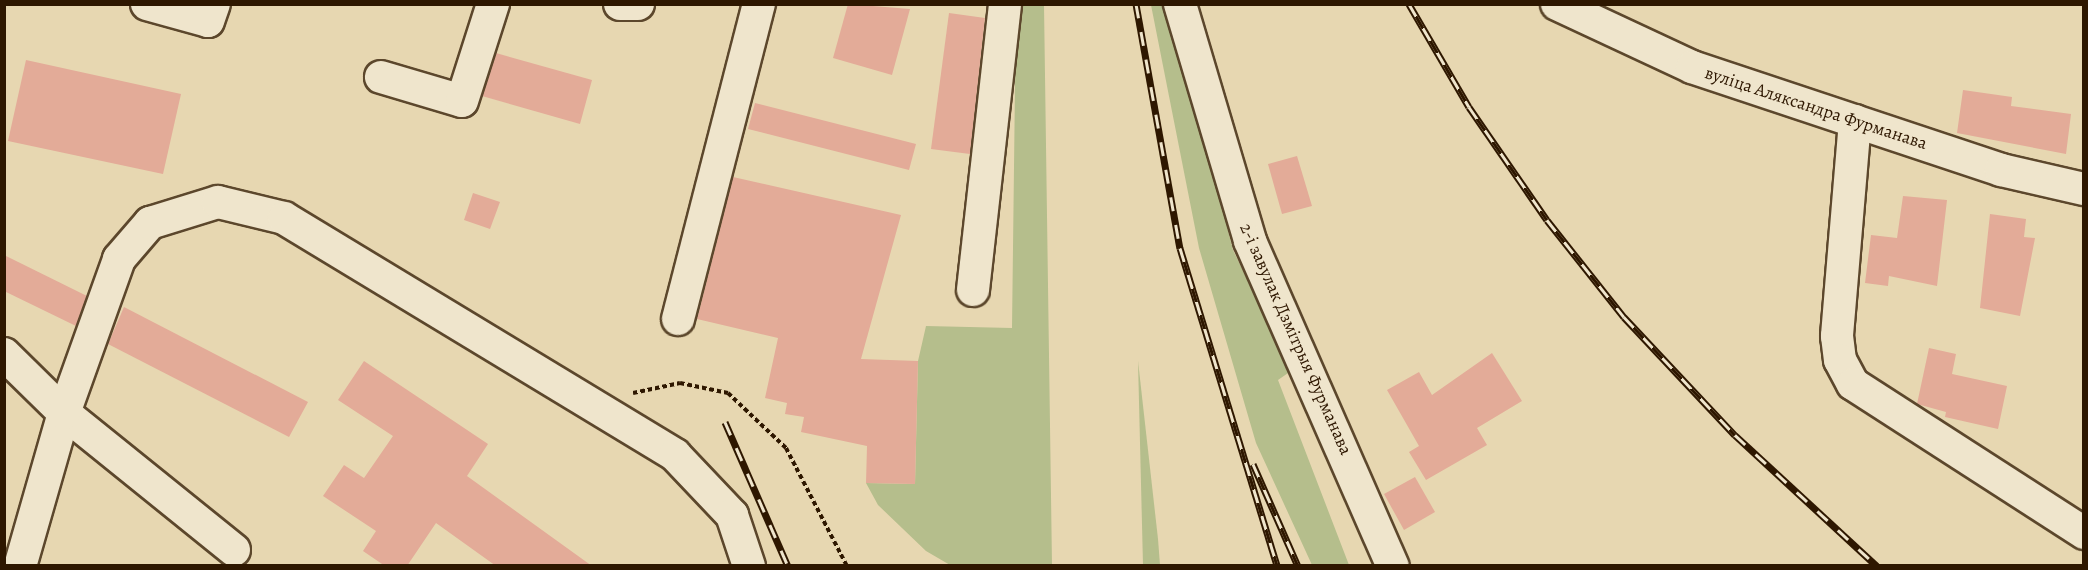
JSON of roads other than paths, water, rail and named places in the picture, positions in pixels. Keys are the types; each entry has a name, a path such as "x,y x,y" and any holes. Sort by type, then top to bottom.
{"street":[{"path":"147,4 208,21 214,4"},
{"path":"381,77 462,101 493,4"},
{"path":"620,4 638,4"},
{"path":"678,319 759,4"},
{"path":"973,290 1005,4"},
{"name":"2-і завулак Дзмітрыя Фурманава","path":"1180,4 1250,241 1393,566"},
{"name":"вуліца Аляксандра Фурманава","path":"1557,4 1692,67 2001,170 2084,189"},
{"path":"1855,121 1836,336 1840,360 1853,384 2084,533"},
{"path":"20,566 64,413 119,259 150,223 218,202 284,218 594,401 675,454 732,515 749,566"},
{"path":"4,354 64,413 234,550"}],"railway":[{"path":"1136,4 1180,248 1277,566"},
{"path":"1409,4 1469,107 1547,220 1624,317 1735,435 1877,566"},
{"path":"725,422 788,566"},
{"path":"1253,464 1298,566"}]}
